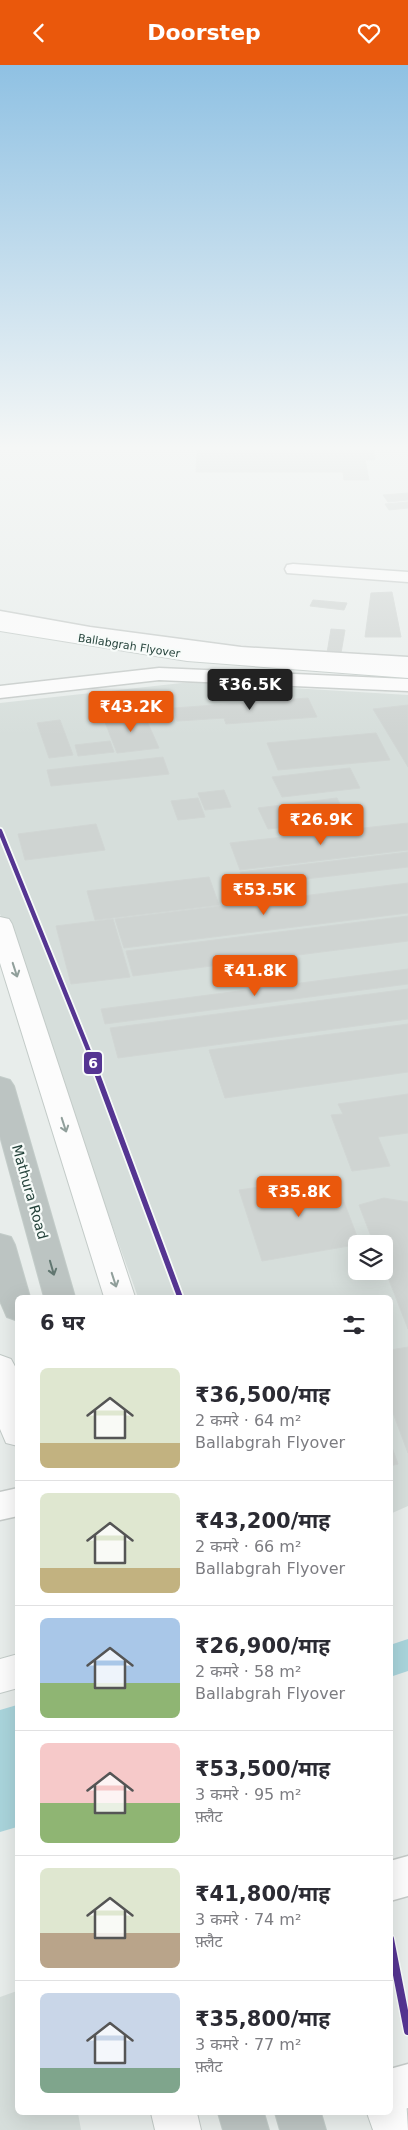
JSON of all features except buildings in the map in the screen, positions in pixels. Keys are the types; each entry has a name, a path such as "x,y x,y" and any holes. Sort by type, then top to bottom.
{"highway":[{"name":"Mathura Road","path":"0,1086 59,1295"},
{"path":"0,1245 15,1298"},
{"path":"242,2115 246,2130"},
{"path":"299,2115 303,2130"}],"main road":[{"name":"Ballabgrah Flyover","path":"3,623 187,655 408,671"},
{"path":"0,924 119,1295"},
{"path":"0,1368 15,1422"},
{"path":"174,2115 178,2130"},
{"path":"391,2115 396,2130"}],"street":[{"path":"293,569 408,577"},
{"path":"3,623 231,652 312,659 408,663"},
{"path":"0,692 160,674 408,685"},
{"path":"0,1506 15,1503"},
{"path":"393,1880 408,1876"},
{"path":"393,2090 408,2087"}],"shaded area":[{"path":"191,682 408,695 408,1506 393,1513 393,1295 137,1295 0,914 0,703"},
{"path":"15,1992 15,2115 78,2115 81,2130 0,2130 0,1997"}],"water":[{"path":"15,1706 15,1828 0,1832 0,1710"}],"waterway":[{"path":"393,1660 408,1655"}],"metro line":[{"name":"6","path":"0,831 75,1014 179,1295"},
{"name":"6","path":"393,1954 408,2031"}]}
